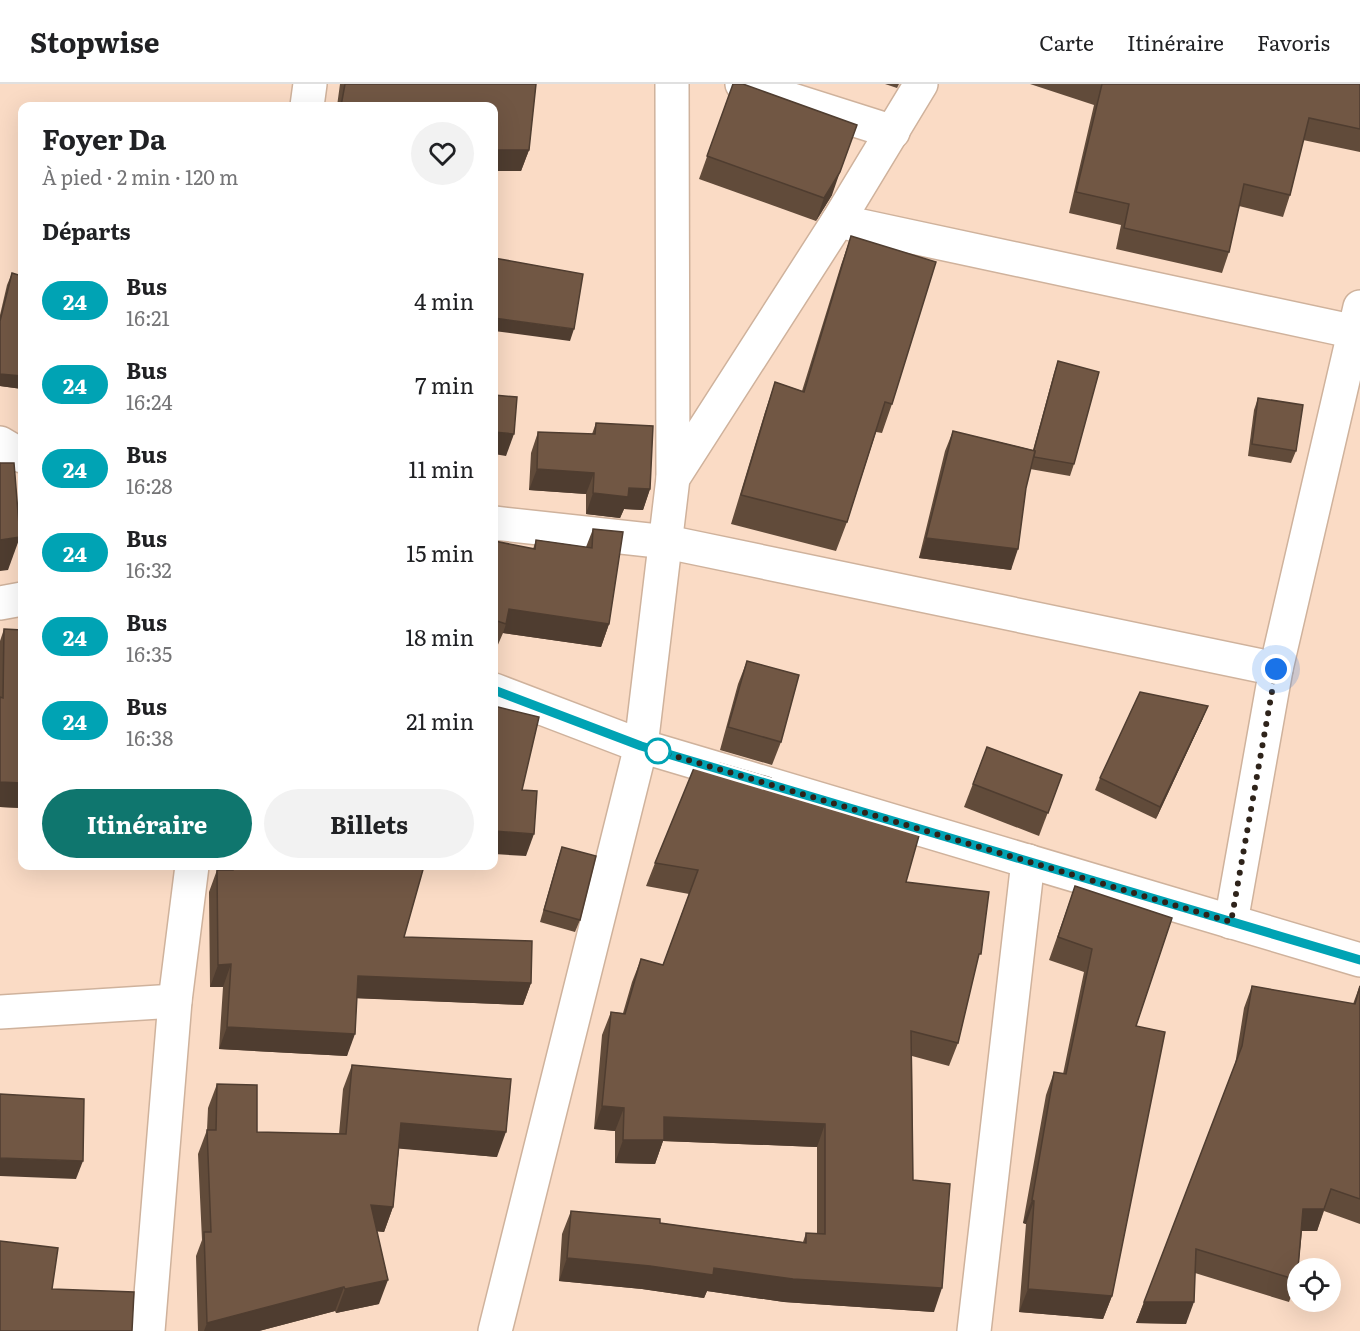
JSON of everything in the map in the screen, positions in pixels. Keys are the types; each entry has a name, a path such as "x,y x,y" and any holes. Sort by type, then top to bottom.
{"street":[{"path":"308,102 310,84"},
{"path":"495,1331 641,746 673,478 672,84"},
{"path":"742,84 893,132"},
{"path":"673,478 838,221 921,84"},
{"path":"838,221 1358,324 1276,669 1231,922"},
{"path":"0,443 18,454"},
{"path":"498,523 667,542 1276,669"},
{"path":"0,603 18,599"},
{"path":"498,692 641,746 1360,960"},
{"path":"974,1331 1028,861"},
{"path":"148,1331 175,1001 191,870"},
{"path":"0,1012 175,1001"}],"building":[{"path":"345,84 536,84 529,150 498,150 498,102 342,102"},
{"path":"733,84 743,84 857,125 840,172 824,198 707,156"},
{"path":"1102,84 1360,84 1360,129 1309,118 1290,195 1244,184 1229,252 1124,228 1129,204 1076,192"},
{"path":"851,236 936,262 892,404 885,402 847,522 741,495 775,382 804,392"},
{"path":"498,259 583,274 574,329 498,319"},
{"path":"12,273 18,275 18,376 0,374 0,321"},
{"path":"1058,361 1099,372 1074,464 1034,457"},
{"path":"498,395 517,397 514,434 498,432"},
{"path":"1258,398 1303,405 1296,451 1252,444"},
{"path":"596,423 653,426 650,489 629,488 628,497 593,493 594,473 537,469 538,432 595,434"},
{"path":"953,431 1035,451 1026,488 1018,549 926,538"},
{"path":"0,463 14,463 18,537 0,540"},
{"path":"593,529 623,532 609,624 509,609 506,624 498,621 498,542 535,549 536,540 592,548"},
{"path":"4,629 18,630 18,783 0,782 0,697 3,698"},
{"path":"747,661 799,675 781,742 728,727"},
{"path":"1140,692 1208,706 1160,807 1100,778"},
{"path":"498,707 539,717 522,790 537,791 534,834 498,831"},
{"path":"987,747 1062,775 1048,813 973,784"},
{"path":"719,763 771,778 768,789 920,832 906,882 989,892 981,954 979,954 958,1043 911,1031 913,1180 950,1184 942,1288 793,1279 714,1268 713,1275 567,1258 571,1211 660,1219 660,1223 806,1243 806,1233 825,1234 825,1124 664,1117 664,1140 623,1140 624,1108 602,1106 611,1012 625,1014 641,959 663,965 698,870 655,863 694,768 715,774"},
{"path":"562,847 596,856 580,920 544,910"},
{"path":"217,870 423,870 404,937 532,941 531,983 358,976 355,1034 227,1027 231,964 218,965"},
{"path":"1075,886 1172,918 1136,1026 1165,1032 1112,1296 1028,1289 1034,1201 1032,1200 1054,1072 1066,1074 1092,949 1058,937"},
{"path":"1252,986 1355,1004 1360,986 1360,1199 1331,1189 1324,1209 1303,1209 1299,1258 1287,1258 1287,1277 1196,1249 1194,1302 1144,1302 1242,1046"},
{"path":"352,1065 511,1079 506,1132 401,1123 393,1207 371,1205 388,1280 345,1289 344,1287 207,1323 204,1232 211,1232 207,1130 216,1130 217,1084 257,1085 257,1132 346,1134"},
{"path":"0,1094 84,1099 83,1161 0,1158"},
{"path":"0,1241 58,1248 52,1289 134,1292 132,1331 0,1331"}],"bus line":[{"name":"24","path":"498,692 641,746 1360,960"}],"route":[{"path":"658,751 1231,922 1276,669"}]}
